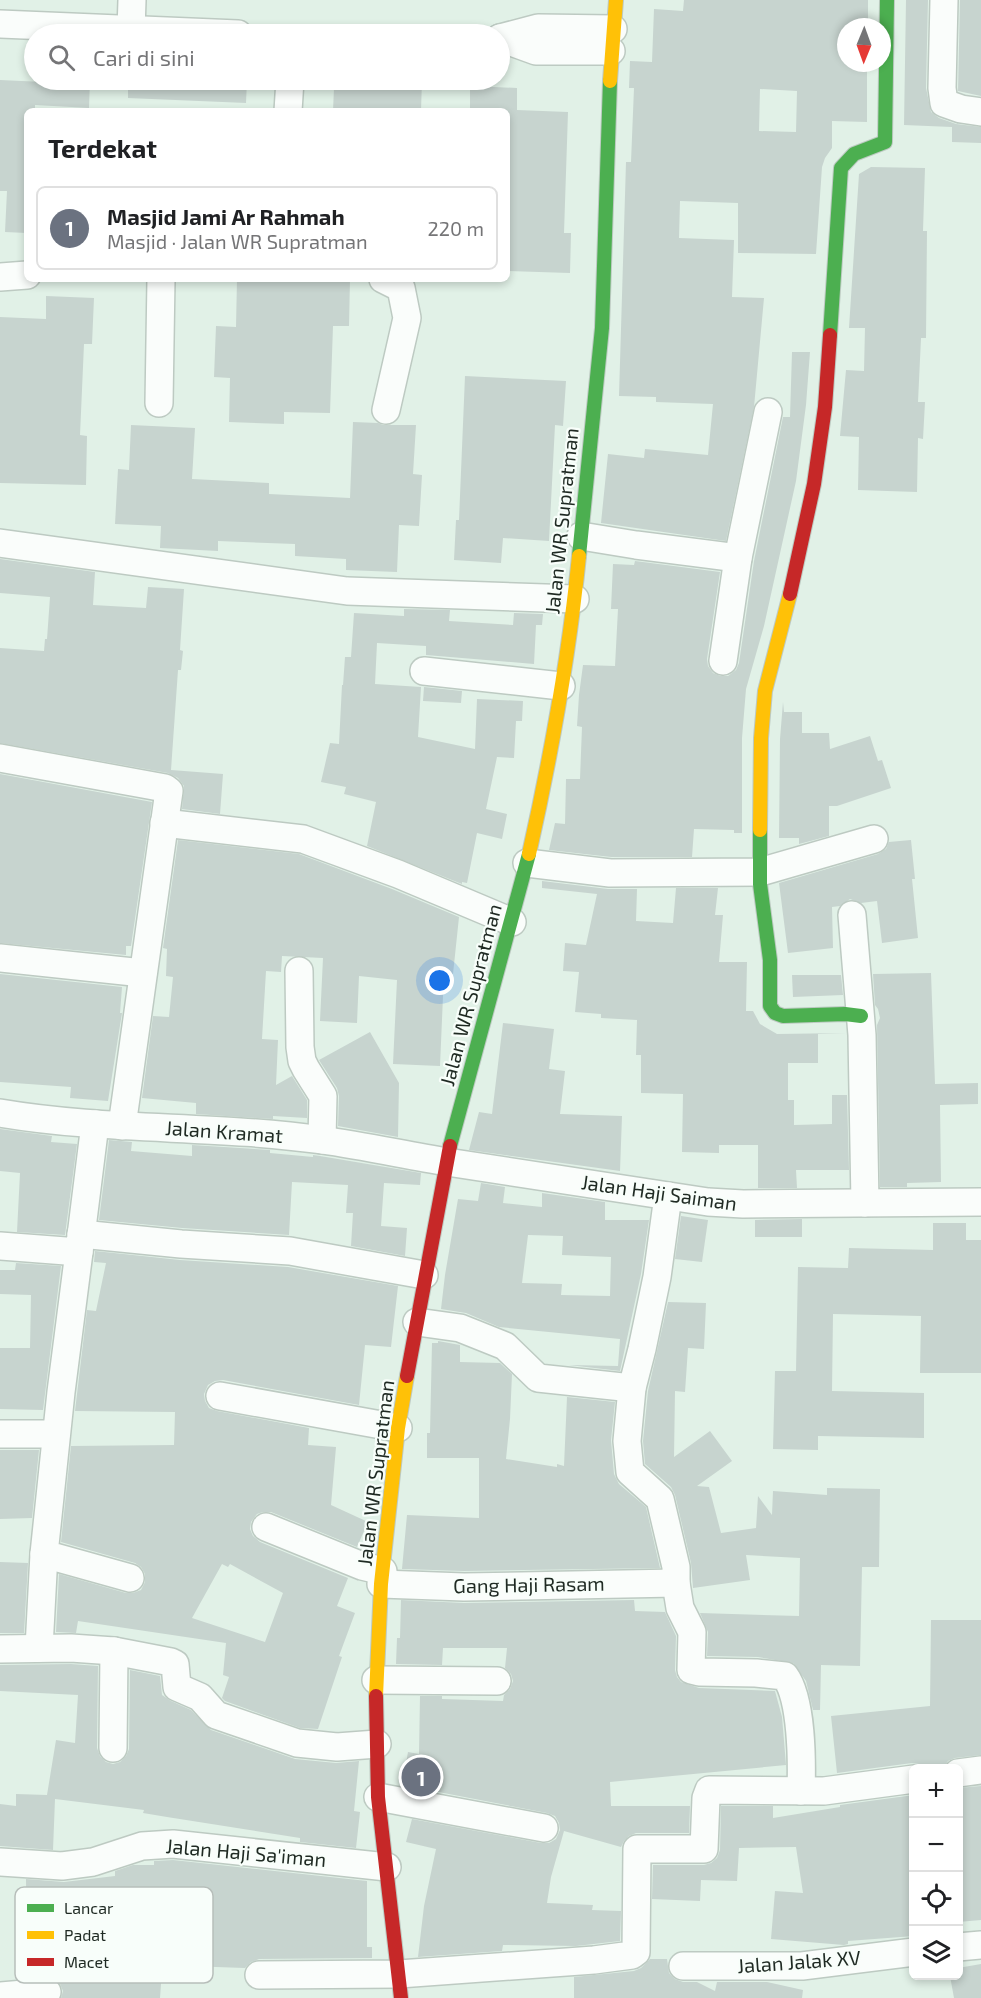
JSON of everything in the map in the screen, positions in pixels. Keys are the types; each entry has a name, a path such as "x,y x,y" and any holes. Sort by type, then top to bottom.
{"street":[{"path":"131,24 132,0"},
{"name":"Jalan WR Supratman","path":"400,1986 378,1797 376,1680 382,1577 398,1428 446,1162 512,922 551,754 574,599 602,328 612,40 616,0"},
{"path":"861,1016 845,1014 783,1016 776,1013 770,1006 770,960 760,872 761,738 765,691 782,631 814,484 825,407 841,168 843,162 850,156 885,142 887,0"},
{"path":"944,0 942,88 944,103 961,109 981,112"},
{"path":"0,24 24,25"},
{"path":"510,35 538,28 612,40"},
{"path":"288,108 289,90"},
{"path":"0,277 24,275"},
{"path":"159,403 161,282"},
{"path":"386,410 407,318 401,288 389,282"},
{"path":"723,661 738,558 768,412"},
{"path":"581,536 738,558"},
{"path":"0,543 347,591 574,599"},
{"path":"424,671 561,686"},
{"path":"0,758 165,788 169,791 170,797 164,823 143,973 80,1243 56,1434 44,1554 39,1648"},
{"path":"164,823 303,839 398,874 512,922"},
{"path":"527,863 610,873 760,872 874,839"},
{"path":"852,915 861,1016 865,1203"},
{"path":"0,958 143,973"},
{"path":"299,971 300,1047 306,1069 323,1096 322,1140"},
{"name":"Jalan Kramat","path":"0,1113 28,1118 109,1125 240,1131 322,1140 446,1162"},
{"name":"Jalan Haji Saiman","path":"446,1162 708,1202 743,1204 981,1202"},
{"path":"668,1196 657,1277 632,1388 627,1441 630,1472 660,1499 676,1567 680,1608 693,1632 692,1670 785,1676 792,1685 799,1733 801,1791"},
{"path":"0,1246 80,1243 181,1244 290,1251 424,1275"},
{"path":"417,1322 460,1328 505,1346 538,1378 632,1388"},
{"path":"220,1396 398,1428"},
{"path":"0,1434 56,1434"},
{"name":"Gang Haji Rasam","path":"266,1527 362,1566 382,1577 464,1587 676,1584"},
{"path":"44,1554 129,1578"},
{"path":"0,1649 114,1651 175,1664 177,1687 200,1697 216,1715 297,1743 337,1747 377,1744"},
{"path":"112,1748 114,1651"},
{"path":"376,1680 497,1681"},
{"path":"963,1772 981,1770"},
{"path":"259,1976 400,1986 632,1955 636,1952 637,1849 704,1848 706,1798 709,1791 824,1791 909,1780"},
{"path":"378,1797 544,1828"},
{"name":"Jalan Haji Sa'iman","path":"0,1862 62,1866 93,1862 142,1845 173,1844 387,1867"},
{"path":"963,1947 981,1945"},
{"name":"Jalan Jalak XV","path":"683,1966 802,1966 909,1954"},
{"path":"0,1996 47,1992"}],"building":[{"path":"684,0 868,0 868,18 837,18 837,72 867,72 867,122 832,121 832,148 822,167 816,254 738,253 738,203 680,201 679,238 734,240 732,297 764,298 754,407 726,541 601,523 608,454 644,458 645,449 708,455 713,404 656,402 656,397 619,396 626,162 631,162 634,88 629,88 630,61 652,62 654,9 683,11","holes":["760,89 797,91 796,132 759,131"]},
{"path":"906,0 928,0 926,88 931,112 939,118 956,124 981,127 981,143 952,142 952,127 904,125"},
{"path":"960,0 981,0 981,96 958,91"},
{"path":"0,80 24,81 24,90 90,90 89,108 35,105 35,108 24,108 24,233 5,232 7,191 0,191"},
{"path":"510,88 517,88 517,110 568,112 564,233 571,233 570,273 510,271 510,108 470,108 470,90 510,90"},
{"path":"128,90 247,90 246,103 128,98"},
{"path":"334,90 422,90 421,108 333,108"},
{"path":"871,167 925,168 923,231 927,231 926,338 921,338 918,402 925,402 923,439 918,438 917,492 858,490 859,437 840,436 846,370 864,371 865,328 849,328 859,174"},
{"path":"237,282 350,282 349,326 333,326 330,413 284,412 284,424 229,422 230,378 214,377 216,326 236,327"},
{"path":"46,296 94,298 92,344 84,344 80,435 87,436 86,485 0,483 0,317 46,319"},
{"path":"792,352 810,352 806,405 796,481 764,626 746,689 742,738 742,833 734,833 734,830 694,829 692,857 611,857 549,850 555,823 565,824 566,779 580,779 582,727 577,726 583,665 615,666 618,609 611,609 613,564 634,565 635,561 720,572 707,659 708,666 713,673 720,676 728,676 736,670 739,663 754,561 783,417 790,417"},
{"path":"465,376 566,381 563,426 555,425 549,541 503,538 501,563 454,560 456,520 459,520"},
{"path":"353,422 416,425 413,474 422,475 419,526 399,525 397,572 346,570 346,559 295,556 295,544 218,541 218,551 160,548 161,526 115,524 118,469 129,470 131,425 195,428 192,479 269,483 269,494 350,498"},
{"path":"0,559 95,572 93,605 146,608 148,587 184,589 180,650 183,651 181,670 178,670 171,770 223,774 220,814 182,809 184,786 178,778 168,773 0,743 0,648 44,651 50,597 0,593"},
{"path":"404,609 450,610 449,621 513,625 514,613 543,614 542,625 536,625 534,664 426,655 426,646 377,643 375,684 421,687 418,737 475,749 477,699 523,701 522,721 516,721 514,758 497,757 486,809 507,814 502,839 477,833 467,883 462,882 462,884 367,846 376,802 344,794 346,787 321,782 330,743 339,744 345,657 351,657 354,613 404,616"},
{"path":"424,687 462,691 461,703 423,701"},
{"path":"783,702 784,712 802,712 802,733 829,733 830,749 870,736 878,761 882,760 891,788 837,806 829,806 829,836 799,844 799,838 779,838 780,739"},
{"path":"0,774 152,802 131,946 126,946 126,955 0,943"},
{"path":"178,840 299,854 459,917 453,974 444,973 440,1066 393,1064 397,980 359,976 357,1023 320,1021 323,958 282,956 281,972 266,971 262,1039 278,1040 276,1085 292,1076 307,1100 307,1118 273,1116 273,1119 196,1114 196,1103 142,1098 153,1016 169,1017 173,977 166,976 167,949 163,948"},
{"path":"911,840 918,938 882,943 877,901 861,903 850,899 840,906 832,907 833,948 788,953 779,883 878,854 886,849 889,842"},
{"path":"542,881 608,889 637,889 636,921 673,923 676,888 718,888 715,915 723,915 719,962 747,962 746,1011 753,1011 760,1024 777,1034 846,1033 818,1034 818,1063 788,1063 788,1100 794,1100 794,1125 832,1124 832,1095 847,1095 849,1170 796,1170 797,1188 758,1188 758,1145 719,1145 719,1153 682,1152 683,1094 641,1093 641,1055 636,1055 637,1020 601,1018 601,1014 575,1012 579,972 563,971 565,943 586,945 597,894 542,888"},
{"path":"931,973 935,1084 978,1083 978,1104 940,1105 941,1182 907,1183 907,1187 880,1187 877,1025 880,1018 875,1005 873,974"},
{"path":"0,974 122,987 120,1013 122,1013 108,1101 70,1098 71,1087 0,1082"},
{"path":"792,975 841,975 843,995 793,997"},
{"path":"503,1023 554,1029 549,1069 565,1071 560,1114 622,1116 620,1171 469,1150 479,1112 492,1114"},
{"path":"370,1032 399,1083 398,1137 338,1126 337,1088 319,1060"},
{"path":"0,1129 52,1136 51,1142 77,1144 65,1235 17,1232 20,1173 0,1171"},
{"path":"109,1140 132,1142 131,1151 192,1156 192,1145 270,1150 270,1153 313,1157 313,1155 421,1173 420,1185 384,1183 381,1226 407,1228 405,1256 351,1246 353,1213 346,1213 348,1185 292,1182 289,1235 99,1220"},
{"path":"481,1183 505,1187 503,1203 542,1207 542,1193 605,1202 605,1220 649,1220 641,1274 620,1371 569,1365 618,1366 620,1339 499,1327 466,1313 441,1309 458,1199 478,1201","holes":["528,1235 563,1236 562,1255 611,1257 610,1296 561,1295 562,1284 522,1283"]},
{"path":"681,1216 708,1220 702,1262 675,1259"},
{"path":"802,1219 802,1237 755,1237 755,1220"},
{"path":"933,1223 966,1223 966,1240 981,1240 981,1373 920,1373 921,1316 833,1314 832,1391 924,1393 924,1438 818,1436 818,1450 773,1449 775,1371 796,1371 798,1267 848,1268 849,1248 933,1250"},
{"path":"95,1251 180,1260 288,1267 398,1286 391,1347 365,1345 359,1405 223,1380 208,1385 204,1394 209,1408 309,1428 308,1445 336,1447 331,1505 368,1522 357,1547 271,1512 257,1514 251,1522 250,1529 253,1536 260,1542 348,1578 337,1606 355,1613 339,1656 342,1657 318,1729 300,1728 225,1701 222,1698 229,1677 223,1675 226,1643 78,1621 76,1633 56,1632 59,1574 126,1593 141,1590 145,1582 145,1574 135,1563 61,1542 71,1446 174,1445 175,1412 75,1411 87,1310 96,1311 106,1263 94,1262","holes":["222,1564 228,1567 230,1564 283,1593 265,1642 192,1618"]},
{"path":"16,1263 61,1266 43,1410 0,1409 0,1348 30,1348 31,1295 0,1294 0,1270 15,1270"},
{"path":"668,1302 706,1303 704,1349 688,1348 685,1392 675,1391 674,1457 710,1431 732,1461 697,1486 709,1487 721,1533 756,1528 758,1496 772,1515 773,1491 827,1495 827,1488 880,1489 879,1567 862,1567 860,1666 821,1665 820,1710 813,1710 806,1681 793,1663 758,1657 707,1656 708,1632 700,1613 799,1616 800,1558 746,1555 750,1580 693,1588 691,1563 675,1495 671,1487 645,1464 643,1441 648,1391"},
{"path":"438,1341 460,1345 460,1362 500,1363 512,1374 506,1459 557,1467 557,1464 564,1466 567,1397 615,1402 611,1440 614,1474 619,1484 646,1507 660,1568 464,1571 402,1569 407,1515 479,1518 479,1458 427,1458 427,1433 430,1433 432,1343 438,1343"},
{"path":"0,1450 39,1450 32,1518 0,1519"},
{"path":"0,1562 28,1563 24,1633 0,1633"},
{"path":"401,1600 464,1603 634,1600 635,1611 665,1612 676,1636 675,1670 681,1682 699,1688 775,1691 782,1717 786,1765 610,1782 611,1806 690,1806 689,1833 636,1833 629,1836 621,1847 564,1831 551,1877 547,1903 593,1905 592,1910 621,1911 620,1941 576,1946 503,1945 502,1951 418,1957 424,1906 436,1849 406,1842 412,1819 541,1843 549,1843 556,1839 560,1830 555,1816 547,1813 402,1785 408,1752 419,1754 420,1696 503,1701 513,1681 511,1674 505,1668 507,1648 443,1648 442,1665 396,1664 397,1638 400,1638"},
{"path":"931,1620 981,1620 981,1755 955,1758 946,1764 912,1763 837,1773 831,1716 930,1706"},
{"path":"0,1665 98,1666 97,1748 100,1756 106,1762 113,1764 120,1762 129,1749 130,1670 160,1676 162,1695 191,1710 211,1730 295,1759 336,1763 359,1761 354,1811 360,1812 356,1848 300,1842 300,1838 143,1813 144,1810 55,1799 53,1850 0,1846 0,1804 16,1806 16,1794 47,1795 56,1740 75,1743 78,1695 0,1691"},
{"path":"981,1786 981,1920 963,1922 963,1818 963,1788"},
{"path":"909,1796 909,1936 848,1941 848,1944 844,1945 771,1939 775,1891 803,1893 796,1847 739,1848 737,1881 701,1880 700,1901 652,1899 653,1865 704,1865 717,1858 720,1850 721,1806 773,1806 773,1818 840,1807 840,1805"},
{"path":"173,1860 367,1881 367,1947 372,1947 372,1958 259,1959 251,1962 245,1968 213,1967 213,1887 26,1887 26,1879 64,1882 115,1876 115,1871 133,1865 154,1865 154,1861"},
{"path":"650,1959 667,1959 669,1973 675,1979 683,1982 697,1982 715,1991 717,1982 767,1982 803,1990 802,1998 574,1998 574,1977 634,1971"},
{"path":"981,1964 981,1998 954,1998 951,1980 963,1980 963,1967"},
{"path":"161,1983 160,1998 61,1998 63,1991 60,1984"}],"traffic: fast":[{"path":"830,335 841,168 854,154 885,142 887,0"},
{"path":"579,556 602,328 610,81"},
{"path":"760,830 760,884 770,960 770,1006 775,1013 783,1016 845,1014 861,1016"},
{"path":"450,1146 529,854"}],"traffic: slow":[{"path":"610,81 616,0"},
{"path":"529,854 558,706 579,556"},
{"path":"760,830 761,738 765,691 790,594"},
{"path":"376,1696 381,1584 398,1428 407,1376"}],"traffic: jam":[{"path":"790,594 814,484 825,407 830,335"},
{"path":"407,1376 450,1146"},
{"path":"376,1696 378,1797 401,1998"}],"place":[{"name":"Masjid Jami Ar Rahmah","path":"421,1777"}]}
